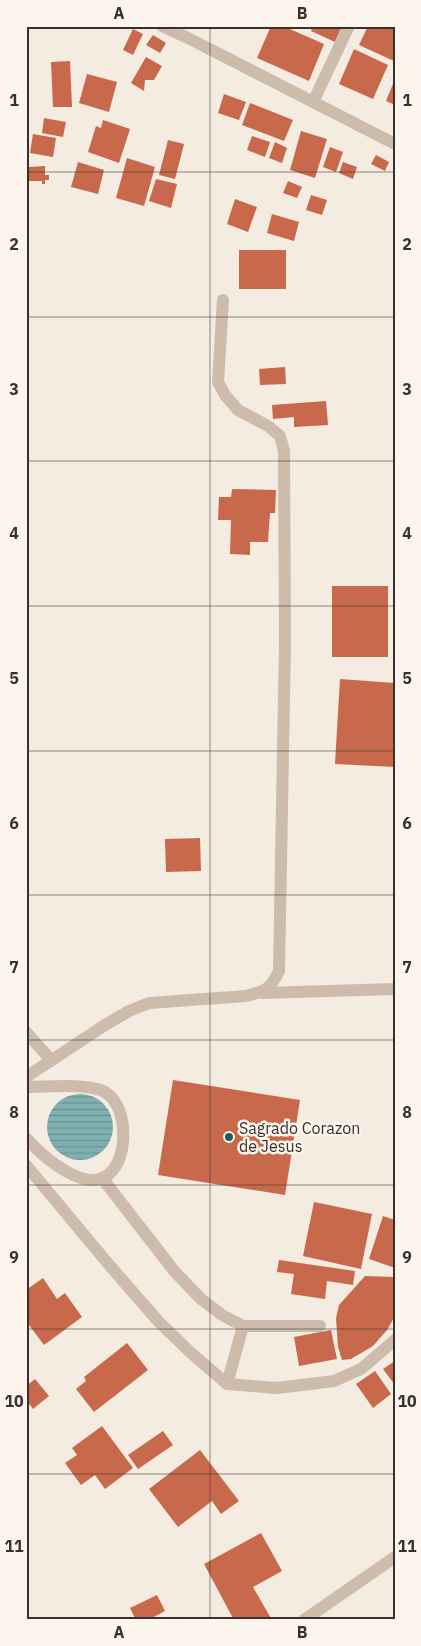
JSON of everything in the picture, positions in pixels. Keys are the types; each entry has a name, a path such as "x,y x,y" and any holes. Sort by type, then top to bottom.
{"street":[{"path":"162,26 395,144"},
{"path":"313,102 349,26"},
{"path":"223,300 218,382 225,395 238,410 268,426 280,436 284,451 285,642 279,972 272,986 259,993"},
{"path":"26,1077 104,1025 129,1011 149,1003 246,996 259,993 395,989"},
{"path":"26,1032 51,1060"},
{"path":"26,1087 87,1087 103,1091 114,1099 121,1112 123,1137 121,1156 113,1171 102,1178 90,1180 74,1176 52,1163 26,1138"},
{"path":"26,1165 158,1321 227,1384 277,1388 334,1381 361,1369 395,1340"},
{"path":"102,1178 175,1272 201,1299 222,1315 243,1326 320,1326"},
{"path":"227,1384 243,1326"},
{"path":"304,1620 392,1563"}],"water":[{"path":"80,1094 92,1097 103,1104 110,1115 113,1127 110,1139 103,1150 92,1157 80,1160 68,1157 57,1150 50,1139 47,1127 50,1115 57,1104 68,1097"}],"building":[{"path":"271,26 283,26 324,44 309,81 257,58"},
{"path":"313,26 342,26 335,42 311,31"},
{"path":"368,26 386,26 395,30 394,61 359,45"},
{"path":"133,29 143,34 133,55 123,50"},
{"path":"153,35 166,43 160,53 146,45"},
{"path":"354,49 388,65 373,99 339,84"},
{"path":"146,57 162,66 154,80 145,80 144,91 131,83"},
{"path":"70,61 72,107 53,107 51,62"},
{"path":"87,74 117,82 109,112 79,103"},
{"path":"395,79 395,105 386,101"},
{"path":"224,94 246,102 239,120 218,113"},
{"path":"250,103 293,120 284,141 242,125"},
{"path":"44,118 66,122 63,137 42,133"},
{"path":"103,120 130,129 119,163 88,152 96,126 101,128"},
{"path":"301,131 327,139 315,178 290,170"},
{"path":"33,134 56,138 53,157 30,153"},
{"path":"252,136 270,142 265,157 247,150"},
{"path":"168,140 184,144 175,179 159,175"},
{"path":"275,142 287,148 282,163 269,158"},
{"path":"330,147 343,152 336,172 323,167"},
{"path":"376,155 389,162 385,171 371,164"},
{"path":"127,158 155,167 144,206 116,198"},
{"path":"78,162 104,170 98,194 71,187"},
{"path":"343,162 357,167 353,179 339,173"},
{"path":"45,166 45,175 49,175 49,180 45,180 45,184 42,184 42,181 29,181 29,167"},
{"path":"156,179 177,184 171,208 149,201"},
{"path":"288,181 302,187 297,198 283,193"},
{"path":"311,195 327,200 322,215 306,210"},
{"path":"235,199 257,207 248,232 227,224"},
{"path":"272,214 299,222 294,241 267,233"},
{"path":"239,250 286,250 286,289 239,289"},
{"path":"285,367 286,384 260,385 259,369"},
{"path":"326,401 328,425 294,427 294,417 273,419 272,405"},
{"path":"232,489 276,490 275,513 270,513 268,542 250,542 250,555 230,554 231,520 218,520 219,497 231,497"},
{"path":"332,586 388,586 388,657 332,657"},
{"path":"340,679 395,683 395,767 335,764"},
{"path":"200,838 201,871 166,872 165,839"},
{"name":"Sagrado Corazon de Jesus","path":"173,1080 300,1100 285,1195 158,1175"},
{"path":"314,1202 372,1214 361,1269 303,1256"},
{"path":"383,1216 395,1220 395,1268 369,1259"},
{"path":"279,1260 355,1271 353,1285 327,1281 325,1299 291,1294 294,1274 277,1272"},
{"path":"365,1276 395,1277 395,1316 387,1330 373,1346 351,1359 342,1360 338,1347 336,1318 339,1305"},
{"path":"43,1278 57,1299 65,1293 82,1317 44,1345 26,1321 26,1290"},
{"path":"331,1330 337,1359 299,1366 294,1337"},
{"path":"127,1343 148,1370 94,1412 76,1389 86,1381 84,1377"},
{"path":"395,1361 395,1385 383,1369"},
{"path":"375,1371 391,1394 373,1408 356,1384"},
{"path":"35,1379 49,1396 33,1409 26,1400 26,1386"},
{"path":"102,1426 133,1468 105,1489 95,1475 81,1485 65,1463 77,1455 72,1448"},
{"path":"163,1431 173,1445 138,1469 128,1455"},
{"path":"200,1450 239,1501 221,1514 212,1501 178,1527 149,1489"},
{"path":"261,1533 282,1571 253,1587 272,1620 234,1620 204,1564"},
{"path":"157,1595 165,1611 148,1620 136,1620 130,1608"}],"place":[{"name":"Sagrado Corazon de Jesus","path":"229,1137"}]}
